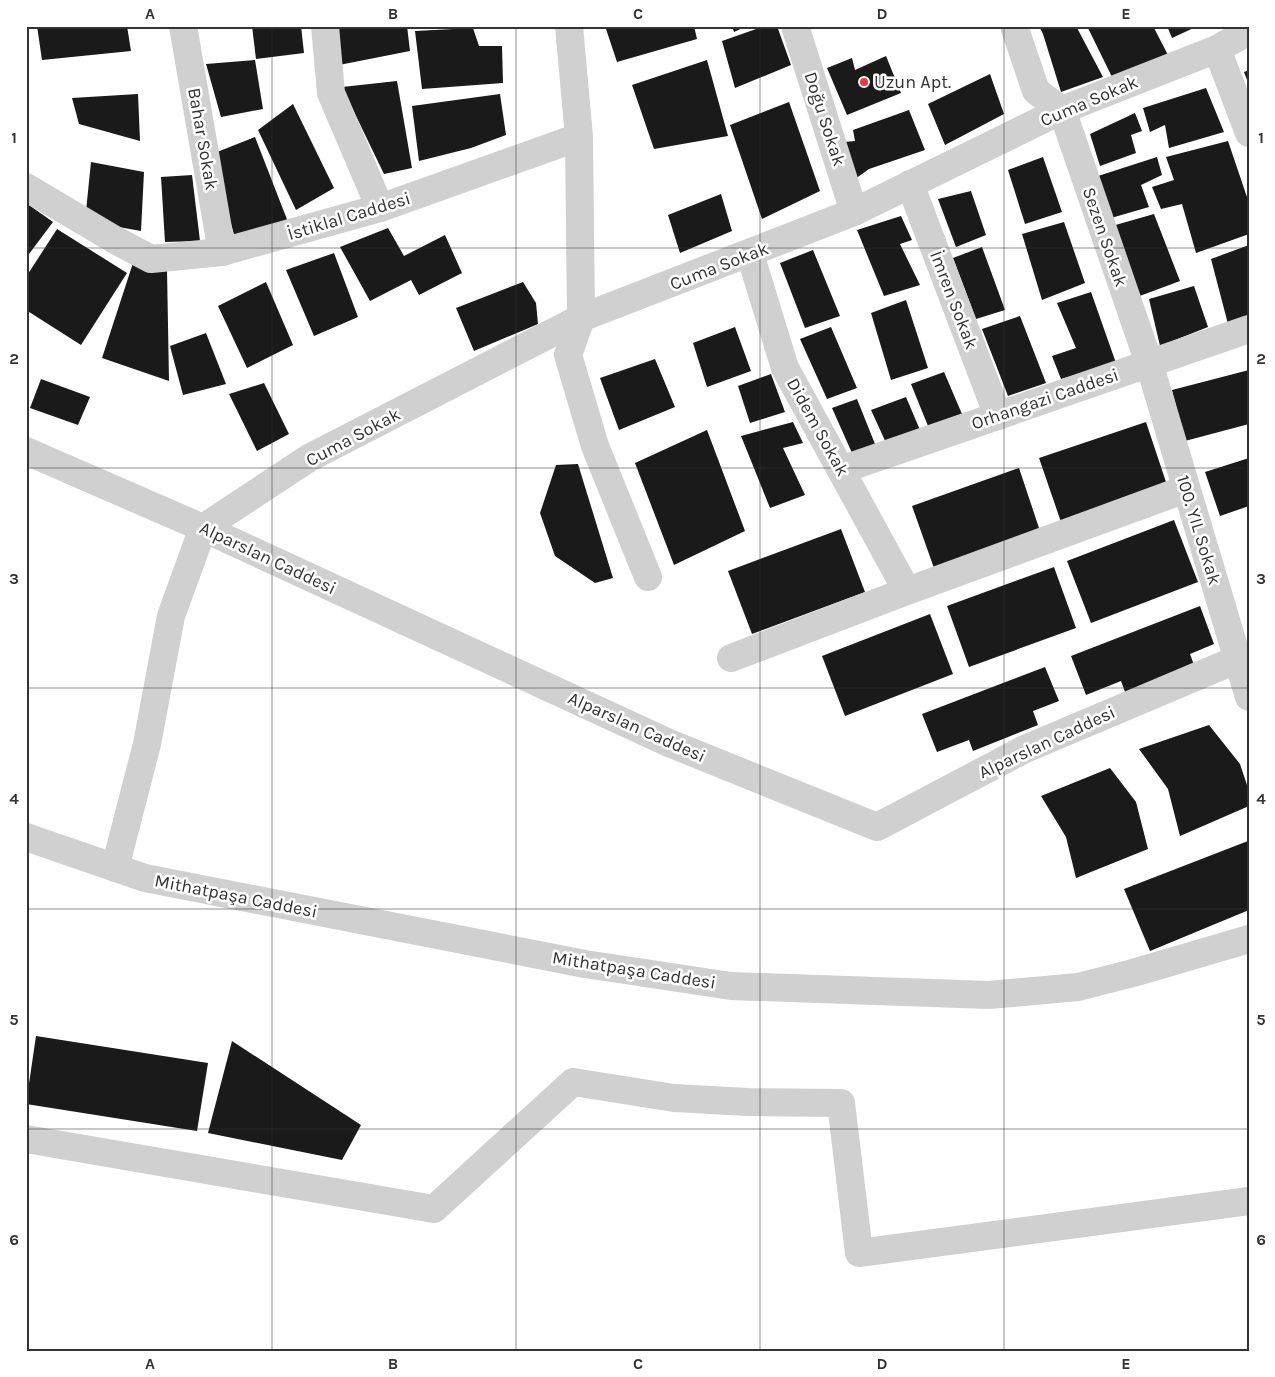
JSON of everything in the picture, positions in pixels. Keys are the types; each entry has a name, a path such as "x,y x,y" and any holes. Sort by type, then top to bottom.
{"street":[{"name":"Bahar Sokak","path":"183,26 222,252"},
{"path":"325,26 331,93 380,208"},
{"path":"569,26 579,137 581,318 568,355 594,446 648,577"},
{"name":"Doğu Sokak","path":"795,26 854,212"},
{"path":"1014,26 1036,91 1062,110"},
{"name":"Cuma Sokak","path":"203,528 310,458 581,318 750,254 854,212 1062,110 1217,49 1249,30"},
{"path":"1217,49 1249,133"},
{"name":"Sezen Sokak","path":"1062,110 1149,363"},
{"name":"İstiklal Caddesi","path":"26,187 115,240 151,259 222,252 380,208 579,137"},
{"name":"İmren Sokak","path":"910,184 998,416"},
{"name":"Didem Sokak","path":"750,254 785,368 907,591"},
{"name":"Orhangazi Caddesi","path":"841,470 1249,329"},
{"name":"100. YIL Sokak","path":"1149,363 1186,489 1243,658 1249,697"},
{"name":"Alparslan Caddesi","path":"26,451 203,528 669,743 877,827 1025,749 1243,658"},
{"path":"731,658 907,591 1186,489"},
{"path":"115,868 148,744 171,616 203,528"},
{"name":"Mithatpaşa Caddesi","path":"26,837 145,878 575,962 731,986 999,994 1078,987 1249,939"},
{"path":"26,1139 434,1209 573,1082 674,1098 748,1102 841,1103 859,1253 1249,1201"}],"building":[{"path":"37,26 127,26 131,51 42,60"},
{"path":"252,26 301,26 304,53 256,59"},
{"path":"335,26 407,26 410,51 339,65"},
{"path":"605,26 694,26 697,39 617,62"},
{"path":"732,26 747,26 734,32"},
{"path":"765,26 777,26 791,65 735,88 722,41"},
{"path":"1039,26 1076,26 1103,77 1061,92"},
{"path":"1087,26 1153,26 1168,55 1112,77"},
{"path":"1167,26 1198,26 1172,38"},
{"path":"473,28 479,46 502,46 503,83 422,89 415,31"},
{"name":"Uzun Apt.","path":"886,56 901,93 847,115 827,68 852,58 855,70"},
{"path":"255,60 263,109 221,117 206,64"},
{"path":"707,60 728,136 654,149 632,85"},
{"path":"1249,70 1249,85 1244,72"},
{"path":"990,74 1004,114 945,145 928,104"},
{"path":"397,81 412,168 384,174 342,87"},
{"path":"1206,88 1224,132 1169,148 1165,125 1150,132 1143,108"},
{"path":"138,94 140,141 79,124 72,98"},
{"path":"500,94 506,135 471,148 419,161 412,106"},
{"path":"789,102 820,191 762,219 730,125"},
{"path":"293,104 334,188 296,210 258,130"},
{"path":"909,110 925,150 869,169 855,179 844,142 855,141 853,130"},
{"path":"1135,113 1142,131 1131,135 1136,153 1100,166 1090,134"},
{"path":"255,137 288,222 236,242 212,154"},
{"path":"1228,141 1249,203 1249,234 1196,253 1182,204 1161,209 1152,187 1174,180 1166,157"},
{"path":"1043,157 1062,212 1025,224 1008,170"},
{"path":"1157,157 1162,175 1141,185 1149,207 1111,218 1095,177"},
{"path":"91,162 144,172 141,231 85,221"},
{"path":"192,175 200,241 165,242 161,177"},
{"path":"971,191 986,235 956,247 938,199"},
{"path":"721,194 732,231 680,253 668,215"},
{"path":"26,203 53,222 26,258"},
{"path":"1154,214 1180,281 1137,297 1112,226"},
{"path":"901,216 912,240 900,244 920,285 884,296 857,230"},
{"path":"1064,222 1085,283 1042,300 1022,234"},
{"path":"388,228 404,256 445,235 462,273 419,295 411,280 370,301 340,247"},
{"path":"57,229 127,273 81,345 26,310 26,277"},
{"path":"1249,245 1249,316 1228,324 1211,259"},
{"path":"982,247 1005,310 976,319 953,258"},
{"path":"813,250 840,316 805,328 780,263"},
{"path":"334,253 358,317 314,336 286,270"},
{"path":"133,263 167,270 169,381 102,358"},
{"path":"266,282 293,345 247,368 218,306"},
{"path":"523,282 536,303 538,324 474,351 456,308"},
{"path":"1194,286 1208,327 1160,346 1149,299"},
{"path":"1091,292 1116,363 1061,379 1052,356 1076,348 1057,303"},
{"path":"906,300 928,368 891,380 871,313"},
{"path":"1020,316 1046,383 1008,396 982,329"},
{"path":"735,327 751,371 707,387 693,343"},
{"path":"831,327 857,388 827,399 800,339"},
{"path":"206,333 226,384 183,395 170,346"},
{"path":"655,359 675,407 619,430 600,378"},
{"path":"1249,370 1249,424 1185,441 1172,390"},
{"path":"944,372 962,414 928,426 911,384"},
{"path":"771,374 785,412 750,423 738,386"},
{"path":"41,379 90,397 78,425 30,408"},
{"path":"264,383 289,434 257,451 229,394"},
{"path":"906,397 920,430 887,445 871,410"},
{"path":"857,399 875,444 852,453 832,408"},
{"path":"793,422 803,443 783,448 805,495 770,508 741,436"},
{"path":"1146,422 1167,485 1061,522 1039,458"},
{"path":"707,430 745,531 674,565 635,463"},
{"path":"1249,458 1249,506 1220,516 1205,472"},
{"path":"578,464 613,578 595,583 555,556 540,513 556,465"},
{"path":"1019,468 1040,531 934,568 912,506"},
{"path":"1174,520 1198,582 1091,623 1067,561"},
{"path":"841,529 865,592 752,634 728,571"},
{"path":"1054,567 1076,628 969,667 947,606"},
{"path":"1200,606 1214,644 1190,654 1194,665 1125,692 1121,681 1086,695 1071,656"},
{"path":"930,614 953,674 845,716 822,656"},
{"path":"1045,667 1059,701 1033,711 1038,725 973,751 969,740 937,752 922,714"},
{"path":"1209,725 1240,764 1249,791 1249,806 1180,836 1168,789 1139,749"},
{"path":"1110,768 1136,802 1148,849 1076,878 1066,837 1041,796"},
{"path":"1248,841 1249,910 1150,951 1124,889"},
{"path":"36,1036 208,1063 197,1131 26,1104"},
{"path":"232,1041 361,1125 342,1160 208,1133"}],"place":[{"name":"Uzun Apt.","path":"864,82"}]}
